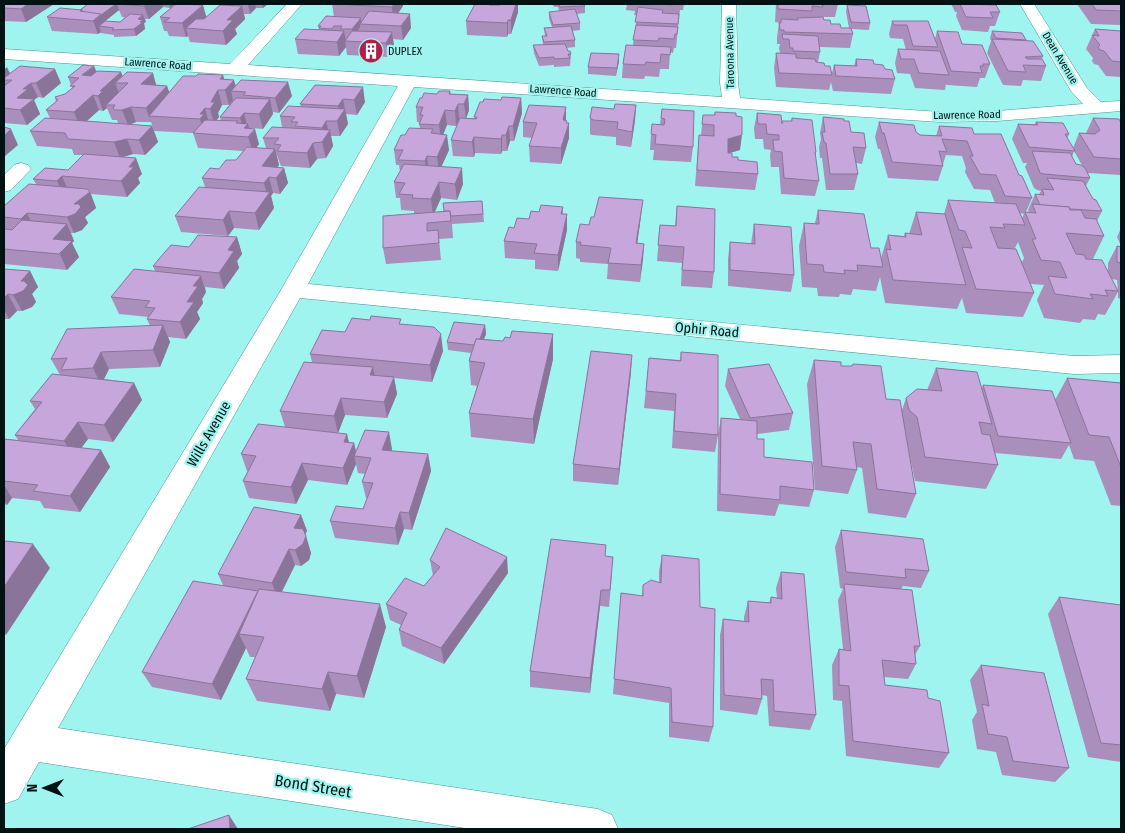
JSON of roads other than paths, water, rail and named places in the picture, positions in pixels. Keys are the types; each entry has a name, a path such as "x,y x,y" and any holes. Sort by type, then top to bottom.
{"street":[{"path":"235,69 295,4"},
{"name":"Taroona Avenue","path":"729,4 729,83 732,102"},
{"name":"Dean Avenue","path":"1027,4 1080,91 1097,108"},
{"name":"Lawrence Road","path":"4,54 940,117 997,116 1121,106"},
{"name":"Wills Avenue","path":"4,785 293,290 395,103 410,80"},
{"path":"4,186 21,169"},
{"name":"Ophir Road","path":"293,290 1074,365 1121,364"},
{"name":"Bond Street","path":"29,742 598,829"}],"place":[{"name":"DUPLEX","path":"371,51"}]}
